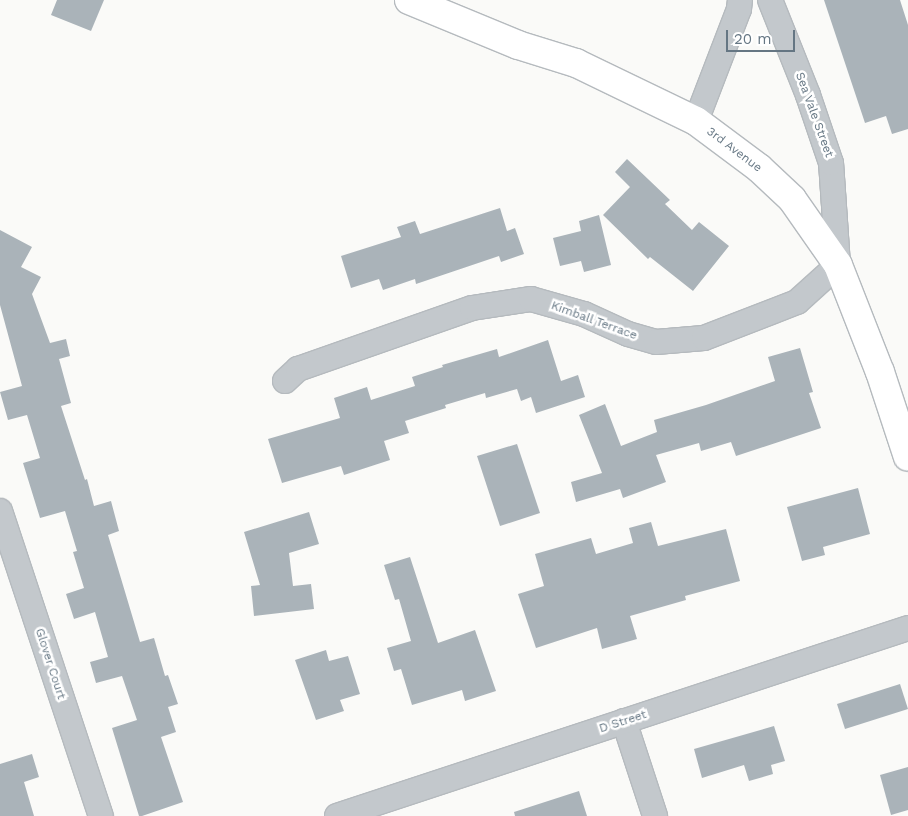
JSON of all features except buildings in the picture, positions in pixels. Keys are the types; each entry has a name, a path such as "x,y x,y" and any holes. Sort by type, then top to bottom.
{"main road":[{"name":"3rd Avenue","path":"409,0 518,45 576,63 696,121 742,154 792,199 838,265 880,372 908,457"}],"street":[{"path":"696,121 739,9 740,0"},
{"name":"Sea Vale Street","path":"770,0 808,95 832,163 838,265"},
{"name":"Kimball Terrace","path":"285,380 298,369 472,308 531,298 584,314 628,334 656,342 704,338 797,302 838,265"},
{"name":"Glover Court","path":"0,511 101,816"},
{"name":"D Street","path":"337,816 908,628"},
{"path":"624,721 655,816"}]}
